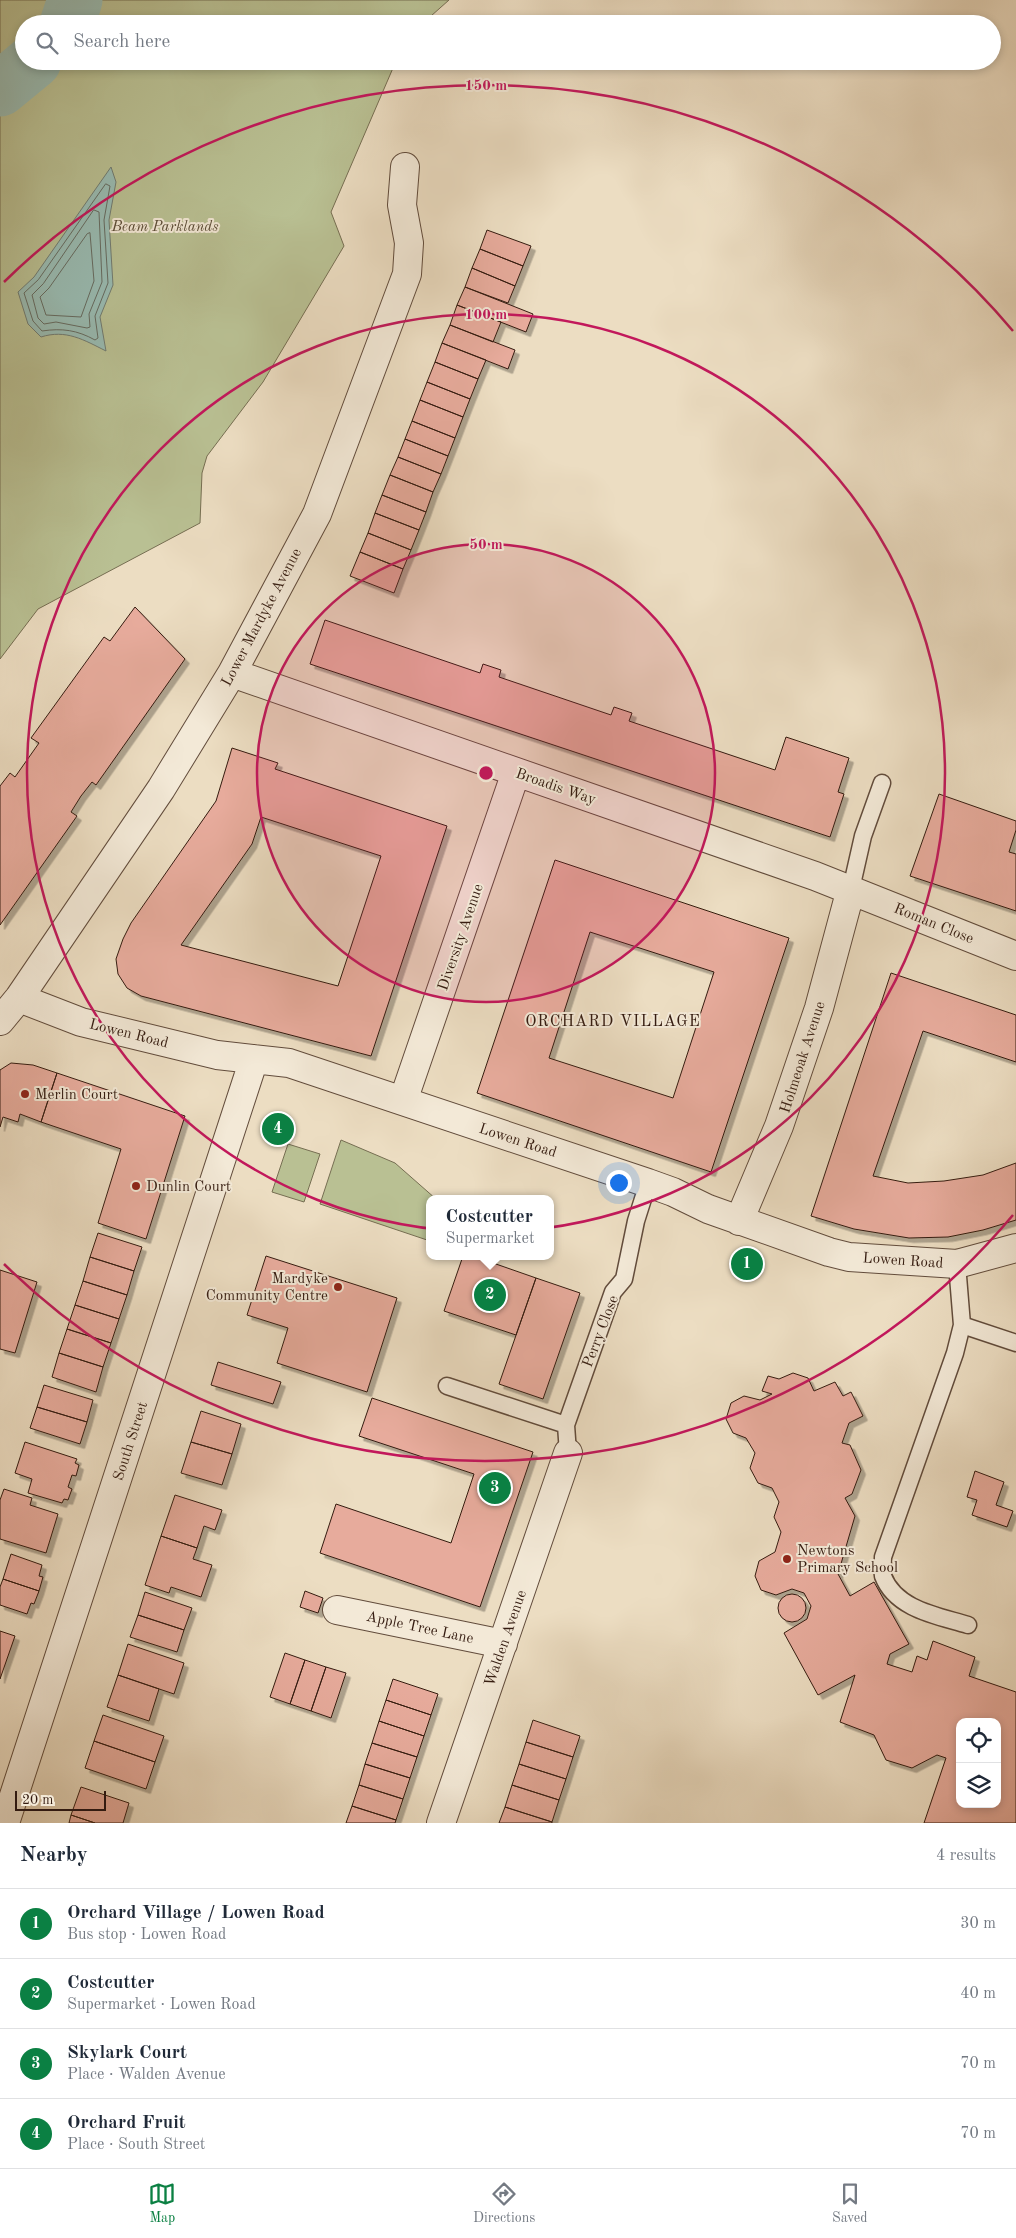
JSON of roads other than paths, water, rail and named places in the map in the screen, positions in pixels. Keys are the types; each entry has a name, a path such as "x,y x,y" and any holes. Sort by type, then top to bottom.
{"street":[{"name":"Lower Mardyke Avenue","path":"0,1021 18,998 161,789 232,673 317,514 407,274 409,243 402,204 404,167"},
{"name":"Broadis Way","path":"232,673 851,889"},
{"name":"Diversity Avenue","path":"403,1101 516,772"},
{"name":"Roman Close","path":"851,889 1016,956"},
{"name":"Holmeoak Avenue","path":"739,1221 779,1126 812,1026 851,889"},
{"name":"Lowen Road","path":"18,998 81,1022 217,1055 289,1063 648,1183 739,1221 849,1256 957,1264 1016,1248"},
{"name":"South Street","path":"5,1823 254,1059"},
{"name":"Walden Avenue","path":"441,1823 568,1453"},
{"name":"Apple Tree Lane","path":"337,1610 503,1644"}],"lane":[{"path":"851,889 863,836 882,782"},
{"name":"Perry Close","path":"568,1453 566,1425 613,1292 624,1280 636,1221 648,1183"},
{"path":"957,1264 962,1325 952,1362 884,1557 883,1575 892,1591 909,1606 968,1625"},
{"path":"962,1325 1016,1344"},
{"path":"447,1386 566,1425"}],"water":[{"path":"111,167 116,182 109,220 113,285 100,317 106,351 67,335 59,334 41,337 28,324 18,292 34,277"}],"waterway":[{"path":"70,15 75,0"},
{"path":"0,89 23,70"}],"place":[{"name":"Merlin Court","path":"25,1094"},
{"name":"Orchard Fruit","path":"278,1129"},
{"name":"Dunlin Court","path":"136,1186"},
{"name":"Orchard Village / Lowen Road","path":"747,1264"},
{"name":"Mardyke Community Centre","path":"338,1287"},
{"name":"Costcutter","path":"490,1295"},
{"name":"Skylark Court","path":"495,1488"},
{"name":"Newtons Primary School","path":"787,1559"}],"district":[{"name":"ORCHARD VILLAGE","path":"613,1020"}],"park label":[{"name":"Beam Parklands","path":"165,226"}]}
